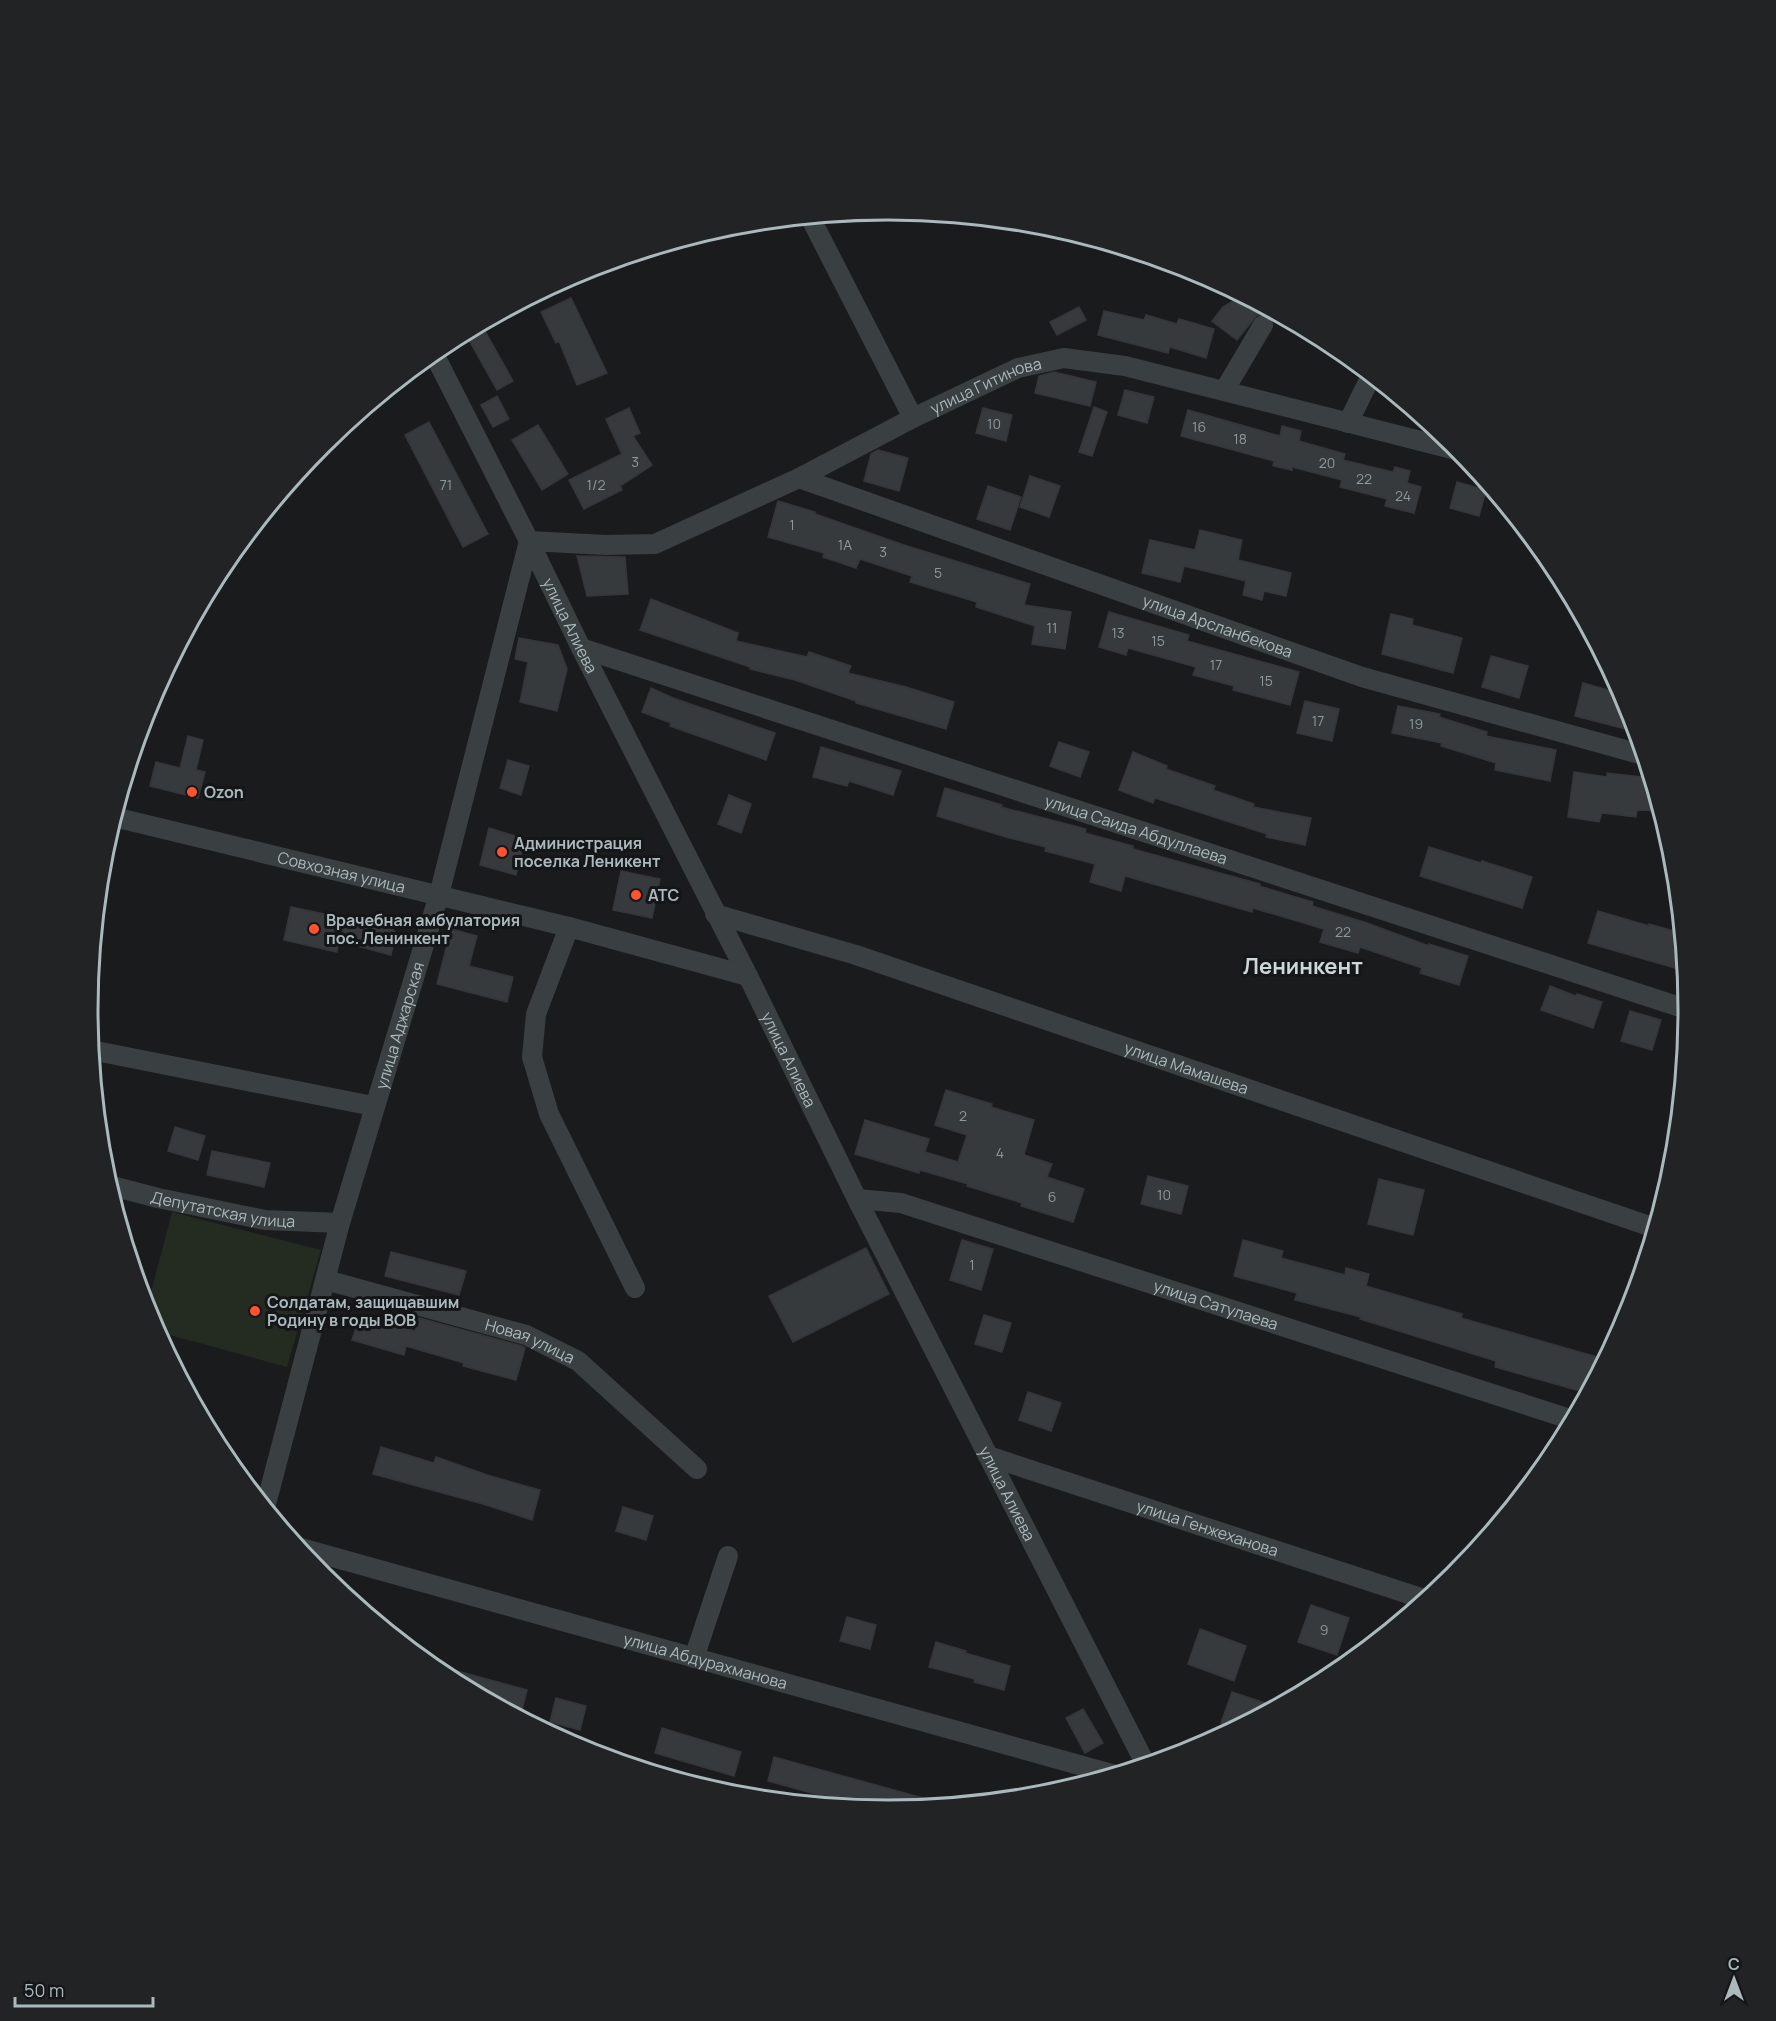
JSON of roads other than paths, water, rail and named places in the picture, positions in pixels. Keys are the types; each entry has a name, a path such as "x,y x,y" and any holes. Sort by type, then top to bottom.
{"street":[{"path":"814,224 913,418"},
{"path":"1224,391 1263,325"},
{"name":"улица Гитинова","path":"529,541 606,545 655,544 799,478 913,418 1018,368 1064,358 1125,366 1442,447"},
{"name":"улица Алиева","path":"438,361 748,976 857,1199 1143,1759"},
{"path":"1348,423 1368,382"},
{"name":"улица Арсланбекова","path":"799,478 1362,677 1636,753"},
{"name":"улица Аджарская","path":"267,1500 340,1223 439,895 529,541"},
{"name":"улица Саида Абдуллаева","path":"581,648 1678,1006"},
{"name":"Совхозная улица","path":"121,819 569,927 748,976"},
{"name":"улица Мамашева","path":"716,914 867,958 1649,1226"},
{"path":"569,927 536,1014 532,1057 549,1114 635,1288"},
{"path":"99,1052 374,1106"},
{"name":"Депутатская улица","path":"118,1188 265,1220 340,1223"},
{"name":"улица Сатулаева","path":"857,1199 901,1203 1566,1418"},
{"name":"Новая улица","path":"326,1280 526,1335 578,1361 697,1469"},
{"name":"улица Генжеханова","path":"988,1456 1418,1596"},
{"name":"улица Абдурахманова","path":"312,1551 1102,1771"},
{"path":"694,1658 728,1556"}],"place":[{"name":"Ozon","path":"192,792"},
{"name":"Администрация поселка Леникент","path":"502,852"},
{"name":"АТС","path":"636,895"},
{"name":"Врачебная амбулатория пос. Ленинкент","path":"314,929"},
{"name":"Солдатам, защищавшим Родину в годы ВОВ","path":"255,1311"}],"district":[{"name":"Ленинкент","path":"1303,966"}]}
